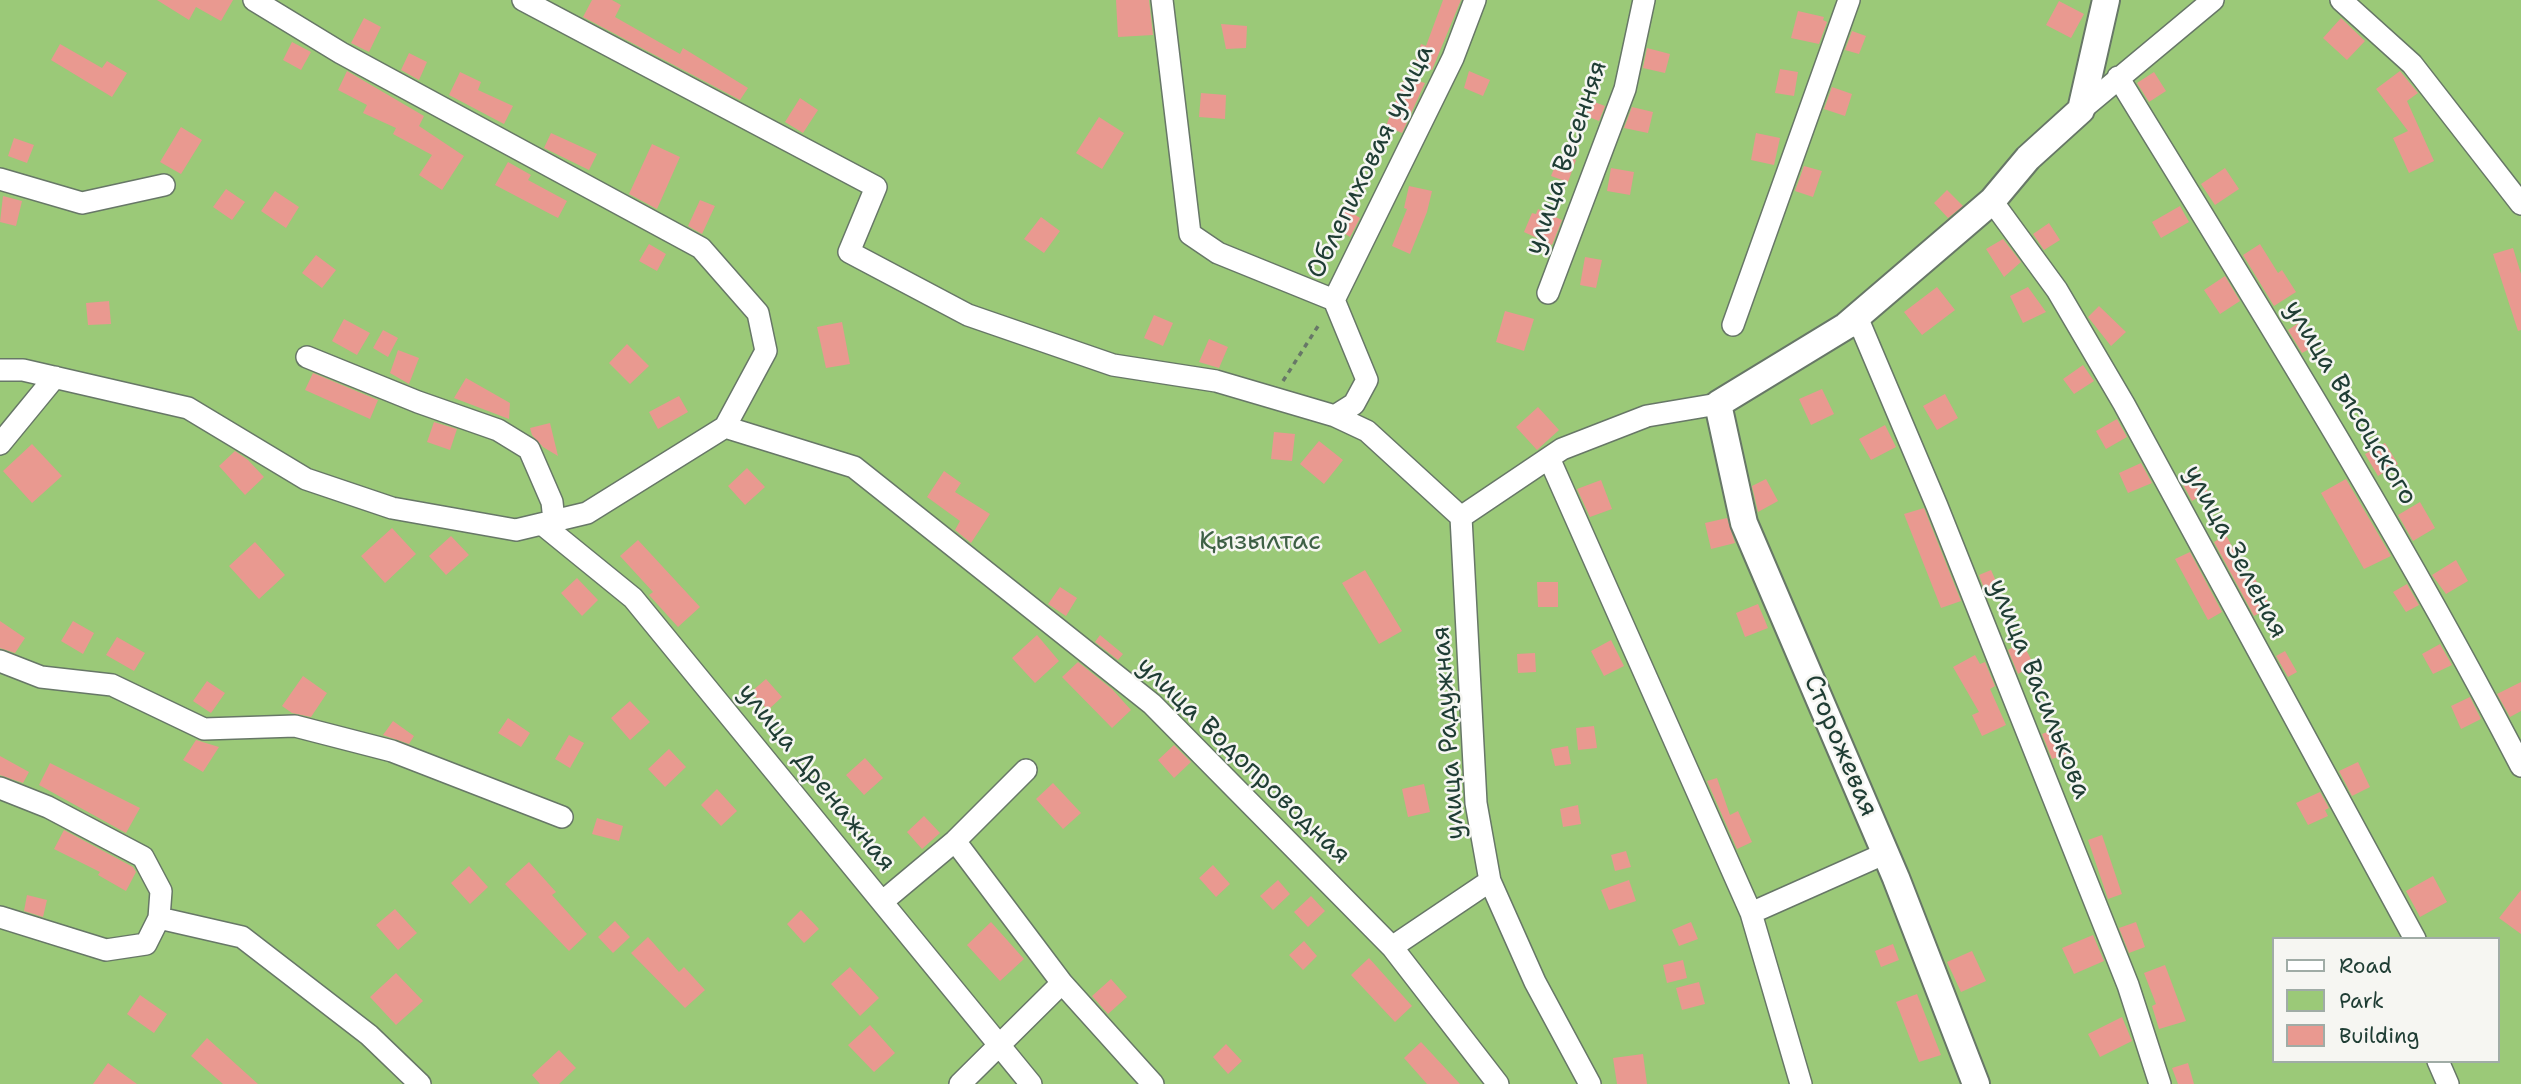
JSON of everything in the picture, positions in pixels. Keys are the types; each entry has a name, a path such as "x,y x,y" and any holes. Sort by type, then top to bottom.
{"street":[{"path":"0,370 23,370 188,408 306,479 392,508 516,530 587,513 725,427 766,351 758,313 701,248 353,59 254,0"},
{"path":"523,0 876,187 849,252 968,315 1113,365 1216,381 1335,416 1367,431 1461,517 1562,449 1647,416 1718,404 1857,317 1992,201 2028,159 2118,77 2213,0"},
{"path":"1162,0 1190,234 1218,253 1334,300"},
{"name":"Облепиховая улица","path":"1335,416 1354,404 1367,380 1334,300 1453,58 1475,0"},
{"name":"улица Весенняя","path":"1548,293 1625,89 1644,0"},
{"path":"1733,325 1849,0"},
{"path":"2081,110 2106,0"},
{"path":"2341,0 2412,64 2512,182 2521,204"},
{"name":"улица Высоцского","path":"2118,77 2333,426 2453,635 2521,765"},
{"path":"0,179 82,203 164,185"},
{"name":"улица Зеленая","path":"1992,201 2057,290 2124,404 2414,937"},
{"name":"улица Василькова","path":"1857,317 1937,506 2128,985 2160,1084"},
{"path":"307,357 418,402 498,430 529,449 552,502 548,523"},
{"path":"0,444 55,377"},
{"name":"Сторожевая","path":"1718,404 1744,523 1886,853 1976,1084"},
{"name":"улица Водопроводная","path":"725,427 854,467 1152,704 1392,947 1498,1084"},
{"path":"1549,458 1751,913 1801,1084"},
{"name":"улица Радужная","path":"1461,517 1476,803 1490,881 1535,982 1590,1084"},
{"name":"улица Дренажная","path":"548,523 633,598 1031,1084"},
{"path":"0,661 41,677 112,685 204,729 295,726 392,751 562,817"},
{"path":"882,902 955,841 1026,770"},
{"path":"0,788 48,807 143,857 161,891 159,918 146,944 106,950 0,917"},
{"path":"955,841 1062,983 1153,1084"},
{"path":"1751,913 1886,853"},
{"path":"1392,947 1490,881"},
{"path":"159,918 242,937 369,1035 420,1084"},
{"path":"960,1084 1062,983"},
{"path":"2439,1063 2448,1084"}],"path":[{"path":"1272,398 1334,300"}],"green space":[{"name":"Қызылтас","path":"0,0 2521,0 2521,1084 0,1084"}],"building":[{"path":"157,0 233,0 221,21 196,7 189,20"},
{"path":"592,0 612,0 621,5 615,17 680,54 683,48 748,88 740,100 583,17"},
{"path":"1116,0 1149,0 1153,35 1118,37"},
{"path":"1443,0 1461,0 1432,70 1415,64 1421,44 1426,46"},
{"path":"2059,1 2084,14 2071,38 2046,25"},
{"path":"1798,11 1824,17 1823,20 1827,22 1819,44 1791,38"},
{"path":"364,18 381,27 369,52 351,43"},
{"path":"2341,18 2365,41 2347,60 2323,38"},
{"path":"1221,24 1247,26 1246,48 1226,49"},
{"path":"1852,31 1866,36 1859,54 1845,50"},
{"path":"292,42 311,52 301,70 283,60"},
{"path":"60,44 102,68 107,61 127,73 112,97 51,60"},
{"path":"1647,48 1670,54 1665,73 1643,68"},
{"path":"409,53 427,62 419,80 401,70"},
{"path":"1780,69 1798,72 1794,96 1775,93"},
{"path":"347,71 424,116 419,126 464,156 442,190 419,175 432,155 393,134 396,128 363,113 367,105 338,90"},
{"path":"1469,71 1490,80 1483,96 1464,88"},
{"path":"2400,71 2418,93 2407,101 2434,161 2409,173 2393,138 2408,131 2376,89"},
{"path":"460,72 481,82 478,90 513,106 504,124 449,95"},
{"path":"2154,72 2166,91 2149,102 2137,83"},
{"path":"1405,77 1425,83 1402,133 1386,126"},
{"path":"1832,87 1852,94 1845,116 1824,109"},
{"path":"1201,93 1226,95 1225,119 1199,117"},
{"path":"800,98 818,110 803,133 785,122"},
{"path":"1589,100 1605,106 1599,121 1584,115"},
{"path":"1632,107 1653,112 1648,133 1624,128"},
{"path":"1099,117 1124,133 1102,169 1076,153"},
{"path":"181,127 202,140 181,174 160,162"},
{"path":"551,133 597,154 589,170 544,148"},
{"path":"1756,133 1780,138 1774,165 1751,160"},
{"path":"14,138 34,145 27,163 8,156"},
{"path":"652,144 680,157 657,209 629,194"},
{"path":"1560,154 1576,160 1568,182 1551,176"},
{"path":"508,162 531,175 528,180 567,201 558,218 495,185"},
{"path":"1804,166 1822,171 1813,197 1795,191"},
{"path":"1611,168 1634,172 1630,195 1607,191"},
{"path":"2225,168 2239,189 2215,205 2201,184"},
{"path":"1409,186 1432,191 1427,212 1410,254 1392,246 1407,209 1404,208"},
{"path":"226,189 245,202 232,220 213,207"},
{"path":"1947,190 1963,206 1948,218 1934,203"},
{"path":"275,191 299,207 286,228 261,211"},
{"path":"3,196 22,201 16,226 0,222"},
{"path":"700,200 715,206 702,234 688,226"},
{"path":"2180,206 2189,222 2161,238 2152,222"},
{"path":"1346,209 1360,218 1350,237 1335,227"},
{"path":"1538,209 1562,220 1552,245 1524,232 1532,213 1536,214"},
{"path":"1041,217 1060,231 1044,253 1024,239"},
{"path":"2049,223 2060,240 2044,250 2033,234"},
{"path":"2003,239 2021,262 2004,277 1986,249"},
{"path":"649,244 666,254 657,271 639,261"},
{"path":"2260,244 2278,273 2282,270 2296,292 2274,306 2243,255"},
{"path":"2513,248 2521,274 2521,330 2518,331 2493,254"},
{"path":"316,255 336,270 322,288 302,273"},
{"path":"1585,257 1602,260 1596,288 1580,285"},
{"path":"2225,276 2240,301 2220,314 2204,290"},
{"path":"1937,287 1955,310 1922,335 1904,312"},
{"path":"2028,287 2046,312 2023,323 2010,296"},
{"path":"109,301 111,324 88,325 86,303"},
{"path":"2099,306 2126,332 2111,346 2088,317"},
{"path":"1505,311 1534,319 1524,351 1496,342"},
{"path":"1154,315 1173,323 1163,346 1144,338"},
{"path":"344,319 370,333 357,355 332,341"},
{"path":"842,322 850,364 826,368 817,327"},
{"path":"2300,322 2315,346 2302,353 2288,330"},
{"path":"383,330 398,338 388,357 373,348"},
{"path":"1209,339 1228,347 1219,368 1199,362"},
{"path":"627,344 649,366 630,384 609,363"},
{"path":"398,350 419,358 409,384 390,373"},
{"path":"2083,365 2094,381 2074,394 2063,379"},
{"path":"313,373 378,400 370,419 305,390"},
{"path":"466,378 510,403 509,419 454,398"},
{"path":"1822,389 1834,414 1811,425 1799,399"},
{"path":"1945,394 1958,418 1937,430 1923,406"},
{"path":"679,396 688,412 658,429 649,412"},
{"path":"1538,407 1559,430 1537,450 1516,427"},
{"path":"2117,419 2127,437 2106,449 2096,431"},
{"path":"434,422 457,429 450,450 427,442"},
{"path":"550,423 558,456 543,447 532,435 530,428"},
{"path":"1885,425 1896,447 1871,460 1859,439"},
{"path":"1274,432 1295,434 1292,461 1271,459"},
{"path":"1319,441 1343,460 1324,484 1300,464"},
{"path":"2385,443 2398,464 2378,476 2365,454"},
{"path":"32,444 62,476 32,503 3,471"},
{"path":"235,451 264,477 245,495 219,466"},
{"path":"2141,463 2152,483 2128,493 2119,473"},
{"path":"747,468 765,487 745,505 728,486"},
{"path":"2196,470 2208,492 2192,501 2180,479"},
{"path":"944,471 961,483 955,492 990,514 971,543 955,530 960,521 927,497"},
{"path":"1766,479 1778,501 1758,512 1752,486"},
{"path":"2346,479 2391,556 2364,569 2321,493"},
{"path":"1601,480 1612,509 1590,517 1577,489"},
{"path":"2420,502 2435,528 2413,541 2398,515"},
{"path":"1924,508 1961,601 1941,608 1904,514"},
{"path":"1727,518 1735,543 1711,549 1705,523"},
{"path":"392,528 416,554 385,583 361,556"},
{"path":"2226,535 2250,580 2254,577 2271,607 2254,616 2214,542"},
{"path":"451,536 469,555 446,575 429,556"},
{"path":"638,540 700,607 678,627 649,595 653,592 620,556"},
{"path":"255,542 285,575 259,599 229,566"},
{"path":"2190,552 2222,612 2208,620 2175,559"},
{"path":"2456,560 2468,581 2446,594 2432,575"},
{"path":"1365,570 1402,631 1379,644 1342,583"},
{"path":"1991,570 1999,588 1986,594 1979,575"},
{"path":"577,578 598,600 582,616 561,593"},
{"path":"1537,582 1558,582 1558,607 1538,607"},
{"path":"2407,584 2419,605 2406,612 2393,592"},
{"path":"1060,587 1077,598 1066,616 1048,604"},
{"path":"1758,604 1768,628 1745,637 1736,613"},
{"path":"0,621 25,638 15,653 0,648"},
{"path":"73,621 94,633 83,654 61,641"},
{"path":"1037,635 1059,661 1035,683 1012,658"},
{"path":"1100,635 1123,654 1118,660 1095,642"},
{"path":"117,637 145,653 134,671 106,655"},
{"path":"1611,640 1624,666 1604,676 1591,651"},
{"path":"2022,642 2034,665 2018,674 2008,650"},
{"path":"2440,644 2452,665 2433,674 2422,654"},
{"path":"2285,651 2297,672 2288,677 2276,656"},
{"path":"1535,653 1536,672 1518,673 1517,654"},
{"path":"1975,655 1980,664 1985,662 1995,686 1990,689 2006,725 1982,736 1972,715 1979,712 1953,667"},
{"path":"1078,662 1112,689 1131,710 1112,728 1062,677"},
{"path":"303,676 327,693 311,717 292,713 282,706"},
{"path":"766,679 782,697 768,710 751,692"},
{"path":"207,681 225,693 211,713 193,701"},
{"path":"2521,682 2521,711 2510,717 2497,694"},
{"path":"2470,697 2481,719 2461,729 2451,706"},
{"path":"630,701 650,722 630,740 611,718"},
{"path":"508,718 530,733 521,747 498,733"},
{"path":"393,721 414,736 409,744 383,735"},
{"path":"1594,726 1597,748 1578,750 1576,728"},
{"path":"2058,728 2067,754 2052,759 2042,734"},
{"path":"569,735 584,743 570,768 555,759"},
{"path":"196,740 219,747 203,772 183,760"},
{"path":"1174,745 1191,762 1174,778 1158,760"},
{"path":"1568,746 1571,764 1555,766 1551,749"},
{"path":"669,749 686,767 665,787 648,769"},
{"path":"0,756 29,772 23,783 0,775"},
{"path":"865,758 883,778 864,795 846,775"},
{"path":"2358,762 2370,787 2352,796 2339,771"},
{"path":"50,763 140,808 126,833 39,785"},
{"path":"1717,778 1730,815 1738,811 1752,842 1737,849 1707,781"},
{"path":"1053,783 1081,813 1063,829 1036,799"},
{"path":"1424,784 1430,812 1408,817 1402,789"},
{"path":"717,789 737,811 721,826 701,805"},
{"path":"2320,792 2329,808 2325,810 2328,816 2308,825 2296,803"},
{"path":"1578,805 1581,824 1563,827 1560,809"},
{"path":"924,816 940,833 922,849 907,832"},
{"path":"597,818 623,826 619,841 592,834"},
{"path":"64,830 133,867 136,872 126,891 98,875 100,872 54,849"},
{"path":"2102,835 2122,894 2108,899 2088,840"},
{"path":"1626,851 1631,867 1615,871 1611,855"},
{"path":"529,862 556,892 552,895 587,934 569,951 505,884"},
{"path":"1213,865 1230,884 1216,897 1199,878"},
{"path":"469,866 488,887 470,904 451,883"},
{"path":"2433,876 2447,902 2420,917 2406,891"},
{"path":"1278,880 1290,894 1273,910 1260,896"},
{"path":"1629,880 1636,901 1609,910 1601,890"},
{"path":"2521,890 2521,934 2499,918"},
{"path":"27,895 47,900 43,917 24,911"},
{"path":"1311,896 1325,911 1308,927 1294,912"},
{"path":"395,909 417,933 398,950 376,925"},
{"path":"801,910 819,929 804,943 787,924"},
{"path":"615,921 630,937 613,953 598,937"},
{"path":"991,922 1024,959 1000,981 967,945"},
{"path":"1691,922 1698,939 1679,946 1672,930"},
{"path":"2136,922 2145,947 2129,953 2119,928"},
{"path":"2093,935 2104,961 2074,974 2062,948"},
{"path":"648,937 679,972 684,967 705,990 685,1008 631,953"},
{"path":"1304,941 1317,956 1303,970 1289,955"},
{"path":"1893,944 1899,960 1881,967 1875,951"},
{"path":"1972,951 1986,981 1961,992 1947,962"},
{"path":"1369,958 1412,1006 1395,1022 1351,975"},
{"path":"1683,960 1687,978 1667,983 1663,965"},
{"path":"2165,965 2186,1021 2159,1029 2152,1006 2156,1004 2144,973"},
{"path":"850,967 879,998 860,1016 831,984"},
{"path":"396,973 423,1001 396,1025 370,997"},
{"path":"1111,979 1127,997 1108,1014 1092,996"},
{"path":"1699,982 1705,1004 1682,1010 1676,988"},
{"path":"1917,994 1941,1055 1919,1062 1896,1002"},
{"path":"140,995 167,1014 154,1033 127,1014"},
{"path":"2122,1017 2132,1041 2100,1057 2088,1034"},
{"path":"870,1025 895,1053 874,1072 848,1045"},
{"path":"207,1038 258,1084 223,1084 191,1056"},
{"path":"1421,1042 1460,1084 1427,1084 1404,1058"},
{"path":"1226,1044 1242,1061 1228,1074 1213,1057"},
{"path":"559,1050 576,1068 559,1084 540,1084 532,1075"},
{"path":"1643,1054 1647,1084 1617,1084 1613,1058"},
{"path":"108,1063 137,1084 93,1084"},
{"path":"2188,1063 2194,1084 2178,1084 2172,1068"}]}
